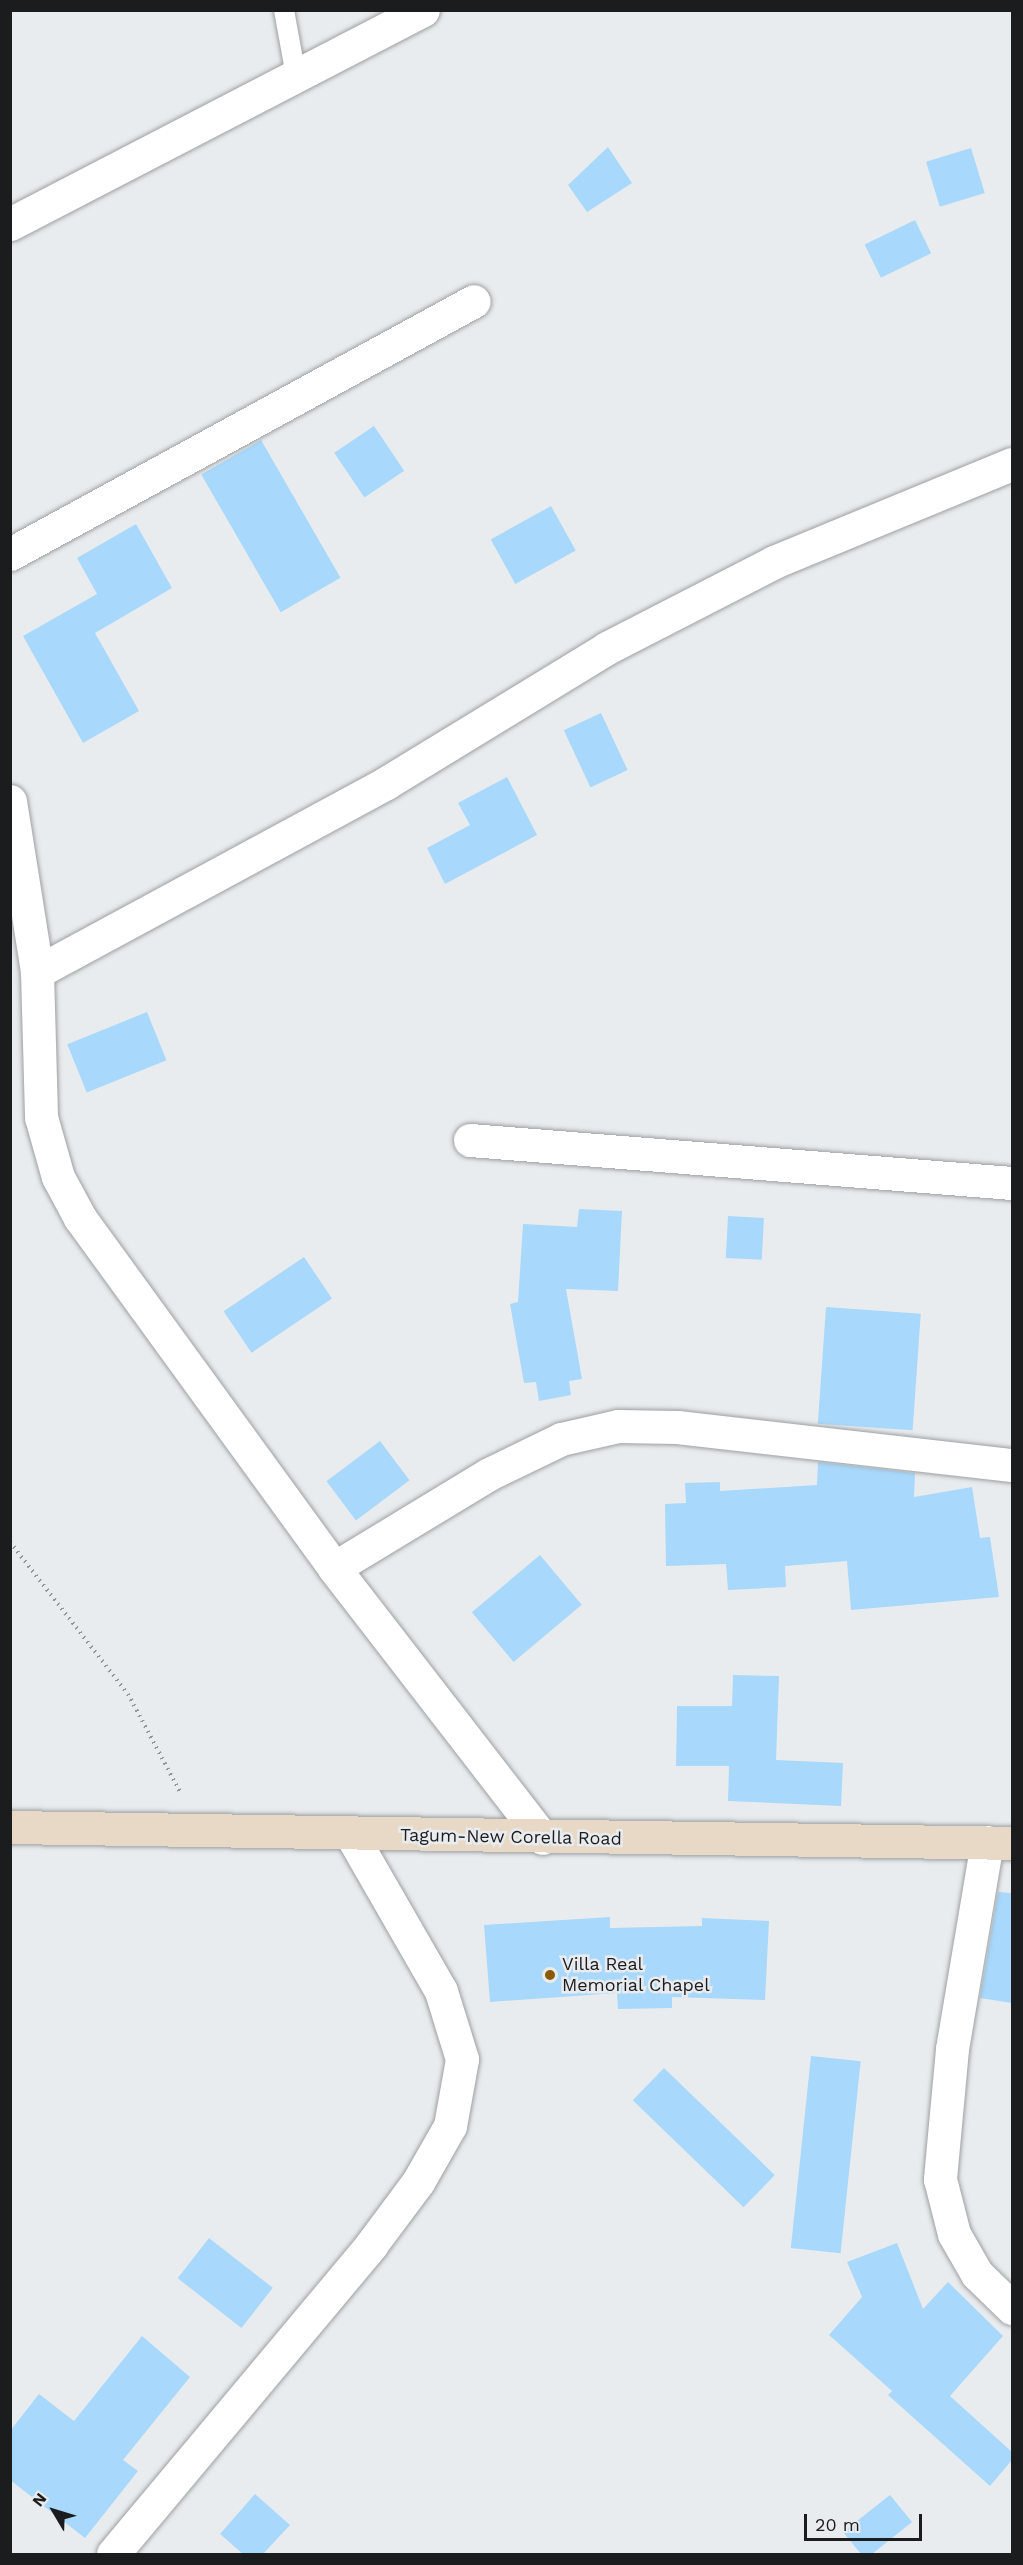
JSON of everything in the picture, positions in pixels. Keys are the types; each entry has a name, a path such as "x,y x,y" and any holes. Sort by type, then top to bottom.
{"main road":[{"name":"Tagum-New Corella Road","path":"10,1827 543,1838 1000,1843"}],"street":[{"path":"10,224 423,10"},
{"path":"10,554 474,300"},
{"path":"37,972 386,783 618,643 774,562 1012,464"},
{"path":"10,801 37,972 41,1117 58,1177 93,1236 334,1568 543,1838"},
{"path":"470,1140 1012,1183"},
{"path":"334,1568 489,1473 561,1439 618,1426 677,1427 1012,1465"},
{"path":"113,2554 371,2245 418,2182 450,2126 462,2059 441,1991 350,1833"},
{"path":"1000,1843 952,2049 940,2179 954,2234 977,2274 1012,2308"}],"lane":[{"path":"284,10 296,76"}],"path":[{"path":"10,1542 128,1694 199,1830"}],"building":[{"path":"608,147 632,183 587,212 568,185"},
{"path":"971,148 985,193 940,207 926,162"},
{"path":"915,220 931,253 881,278 865,245"},
{"path":"374,426 404,471 364,498 334,453"},
{"path":"261,440 341,578 281,612 201,474"},
{"path":"551,506 576,551 515,584 491,539"},
{"path":"136,524 172,588 95,633 139,711 83,743 23,636 97,594 77,558"},
{"path":"601,713 628,770 590,787 564,730"},
{"path":"507,777 537,835 445,884 427,848 470,825 458,803"},
{"path":"147,1012 166,1060 87,1092 67,1044"},
{"path":"579,1209 622,1211 618,1291 566,1289 582,1379 569,1381 571,1395 539,1401 536,1382 524,1383 510,1304 518,1302 523,1224 577,1227"},
{"path":"728,1216 764,1218 762,1260 726,1258"},
{"path":"304,1257 332,1298 252,1353 224,1311"},
{"path":"826,1307 921,1314 913,1430 818,1424"},
{"path":"380,1441 409,1480 356,1520 326,1481"},
{"path":"818,1462 915,1473 914,1497 972,1487 980,1538 990,1537 999,1597 851,1610 847,1561 785,1566 786,1587 728,1590 726,1564 666,1566 665,1504 686,1503 685,1483 720,1482 720,1491 817,1485"},
{"path":"540,1555 582,1605 514,1662 472,1612"},
{"path":"733,1675 779,1676 776,1760 843,1763 841,1806 728,1801 729,1766 676,1766 677,1706 732,1706"},
{"path":"998,1892 1012,1893 1012,2003 980,1998"},
{"path":"610,1917 610,1928 702,1926 702,1918 769,1921 765,2000 672,1997 672,2008 618,2009 617,1993 490,2002 484,1925"},
{"path":"811,2056 861,2061 841,2253 791,2248"},
{"path":"664,2068 775,2175 744,2207 633,2100"},
{"path":"209,2238 273,2288 241,2328 178,2278"},
{"path":"897,2243 923,2309 948,2282 1003,2336 950,2396 1012,2452 1012,2460 990,2486 888,2395 892,2391 829,2335 862,2297 847,2262"},
{"path":"142,2336 190,2377 123,2460 138,2471 85,2538 10,2480 10,2431 39,2394 74,2421"},
{"path":"255,2494 290,2525 263,2554 243,2554 220,2534"},
{"path":"890,2495 912,2522 872,2554 861,2554 843,2532"}],"place":[{"name":"Villa Real Memorial Chapel","path":"550,1975"}]}
